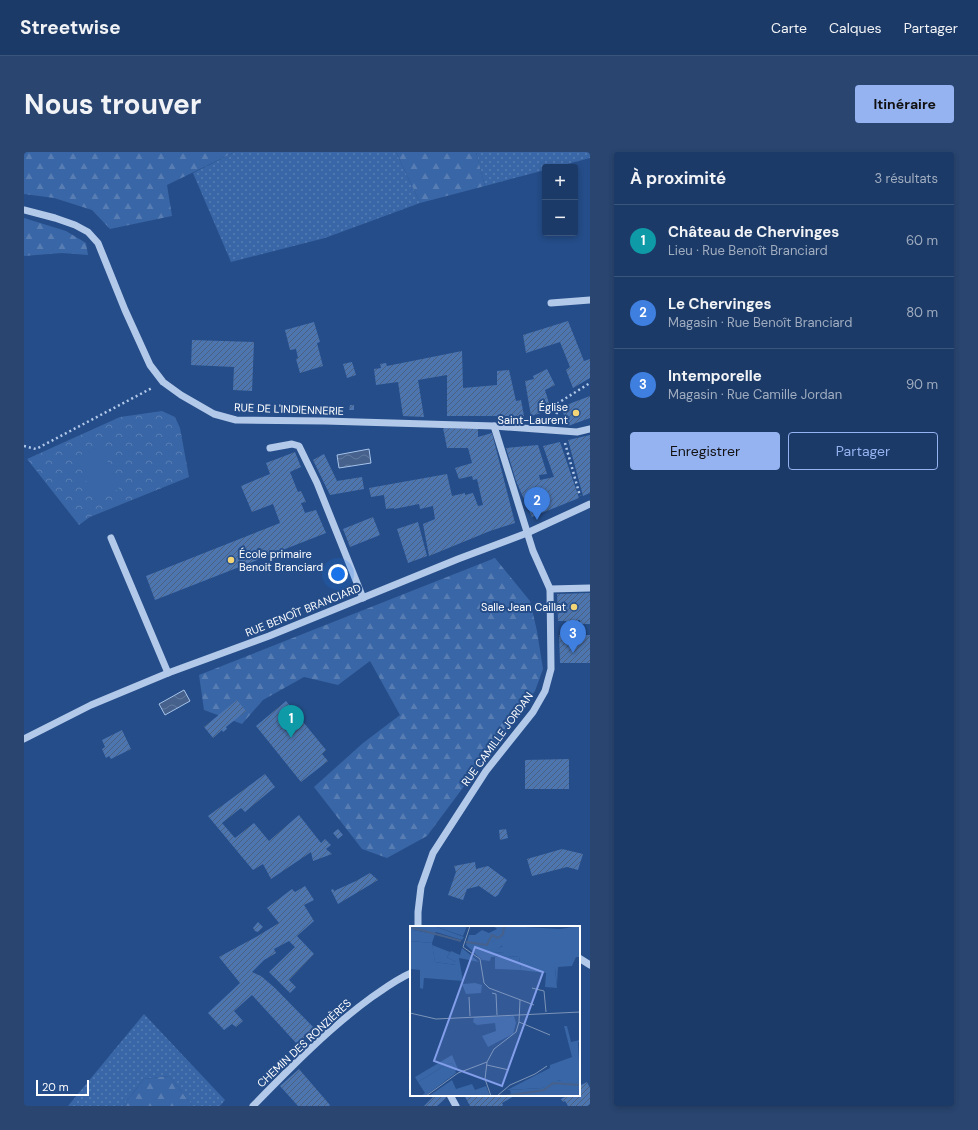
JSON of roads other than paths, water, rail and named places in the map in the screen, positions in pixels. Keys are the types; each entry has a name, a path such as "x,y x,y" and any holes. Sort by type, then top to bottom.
{"street":[{"name":"RUE DE L'INDIENNERIE","path":"24,210 55,218 75,225 88,232 98,243 125,310 150,365 163,382 181,395 214,414 236,420 494,426 577,432 590,430"},
{"path":"551,302 590,300"},
{"path":"494,426 527,533"},
{"path":"270,448 292,444 299,446 317,483 363,598"},
{"name":"RUE BENOÎT BRANCIARD","path":"24,739 91,705 168,673 269,636 458,558 527,533 587,505"},
{"name":"RUE CAMILLE JORDAN","path":"418,926 421,886 433,853 486,771 532,712 545,691 551,669 550,589 533,551 527,533"},
{"path":"111,538 168,673"},
{"path":"550,589 590,588"},
{"path":"580,959 590,964"},
{"name":"CHEMIN DES RONZIÈRES","path":"253,1106 288,1070 351,1012 399,978 410,973"},
{"path":"451,1096 456,1106"}],"water":[{"path":"369,449 371,463 339,468 337,455"},
{"path":"184,690 190,701 165,715 159,704"}],"place":[{"name":"Église Saint-Laurent","path":"576,413"},
{"name":"Le Chervinges","path":"537,520"},
{"name":"École primaire Benoit Branciard","path":"231,560"},
{"name":"Salle Jean Caillat","path":"574,607"},
{"name":"Intemporelle","path":"573,653"},
{"name":"Château de Chervinges","path":"291,738"}]}
